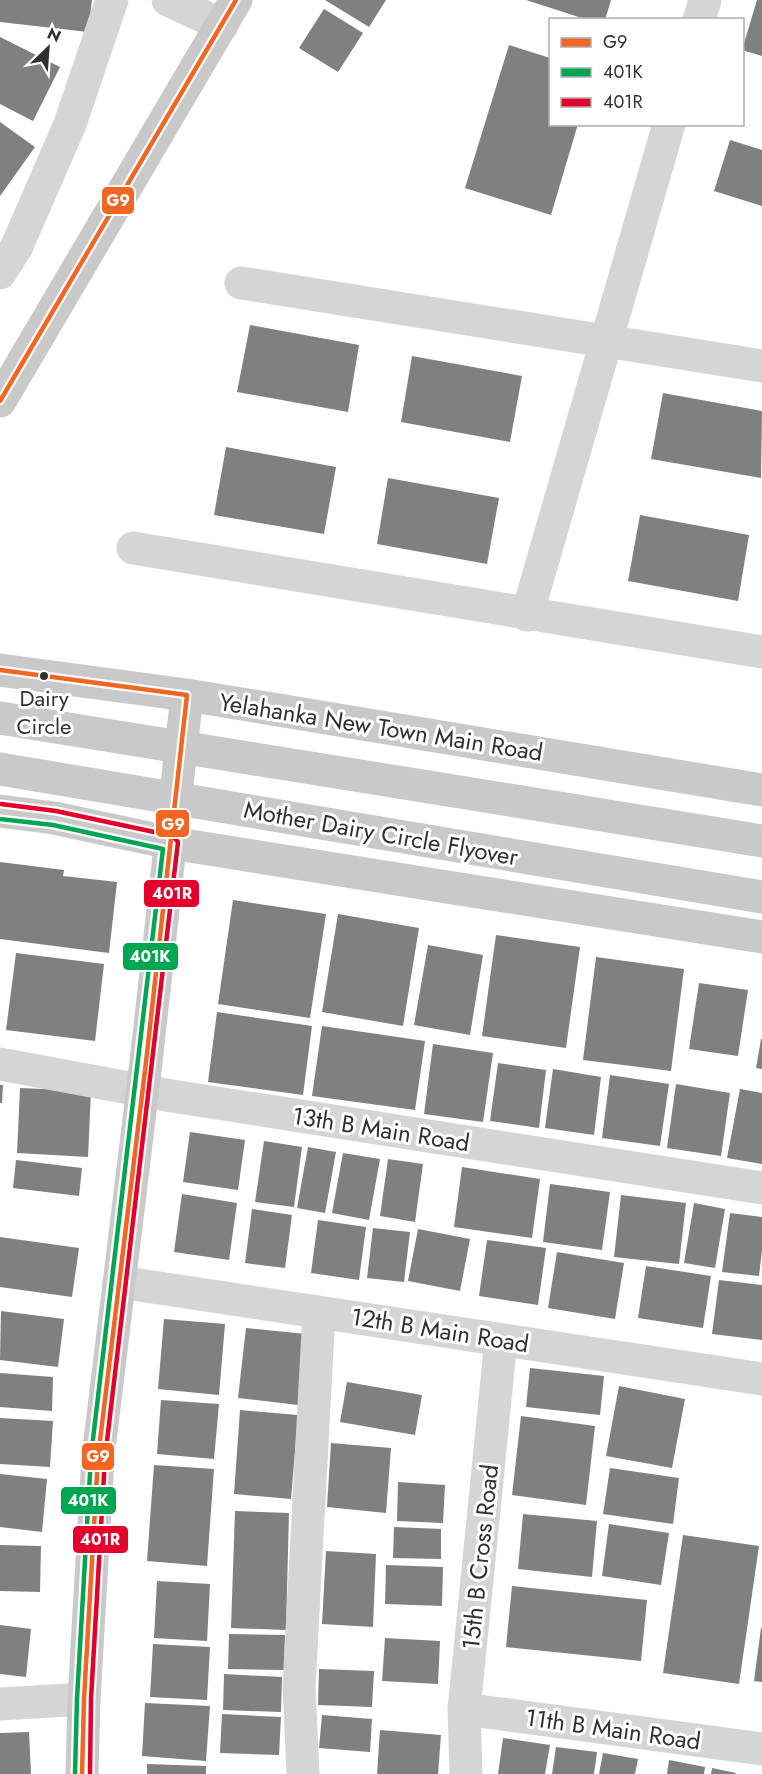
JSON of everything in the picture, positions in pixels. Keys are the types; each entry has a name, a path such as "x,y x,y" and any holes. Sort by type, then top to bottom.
{"main road":[{"path":"0,401 229,13"},
{"name":"Yelahanka New Town Main Road","path":"0,670 187,695 762,790"},
{"path":"82,1774 98,1457 143,1091 187,695"},
{"path":"0,718 762,841"},
{"name":"Mother Dairy Circle Flyover","path":"0,769 762,897"},
{"path":"0,811 54,818 171,843 762,937"}],"street":[{"path":"0,273 16,246 69,124 112,0"},
{"path":"168,0 229,13"},
{"path":"700,18 705,0"},
{"path":"527,615 668,126"},
{"path":"241,282 762,366"},
{"path":"133,548 527,615 762,652"},
{"name":"13th B Main Road","path":"0,1064 143,1091 762,1188"},
{"name":"12th B Main Road","path":"119,1282 762,1378"},
{"path":"303,1774 299,1687 319,1312"},
{"name":"15th B Cross Road","path":"466,1774 464,1709 501,1340"},
{"path":"0,1704 84,1699"},
{"name":"11th B Main Road","path":"464,1709 762,1749"}],"building":[{"path":"0,0 92,0 88,32 0,22"},
{"path":"325,0 386,0 369,27"},
{"path":"526,0 611,0 606,18 582,18"},
{"path":"757,0 762,0 762,56 744,51 744,43"},
{"path":"324,9 363,33 338,72 299,48"},
{"path":"0,37 60,67 33,121 0,104"},
{"path":"509,45 549,58 549,126 577,126 551,215 465,188"},
{"path":"0,122 35,147 0,196"},
{"path":"730,140 762,150 762,206 714,191"},
{"path":"250,325 359,345 348,412 237,392"},
{"path":"412,356 522,376 510,442 401,422"},
{"path":"663,393 762,411 761,478 651,459"},
{"path":"226,447 336,467 324,534 214,515"},
{"path":"388,478 499,498 487,564 377,544"},
{"path":"640,515 749,535 738,601 628,581"},
{"path":"0,862 64,870 63,876 117,882 109,953 0,939"},
{"path":"233,900 326,914 310,1018 218,1004"},
{"path":"338,914 419,928 403,1026 322,1012"},
{"path":"496,935 580,947 566,1048 482,1036"},
{"path":"428,945 483,955 470,1035 414,1025"},
{"path":"16,953 104,964 95,1041 6,1030"},
{"path":"596,957 684,969 671,1071 583,1060"},
{"path":"699,983 748,990 738,1056 689,1049"},
{"path":"217,1012 312,1026 303,1095 208,1082"},
{"path":"322,1026 425,1041 415,1110 312,1096"},
{"path":"762,1039 762,1069 756,1068"},
{"path":"433,1044 493,1053 483,1122 424,1114"},
{"path":"498,1063 546,1070 539,1128 490,1121"},
{"path":"553,1069 601,1077 594,1135 545,1128"},
{"path":"610,1075 669,1084 660,1146 602,1138"},
{"path":"676,1084 730,1093 721,1156 667,1148"},
{"path":"0,1085 3,1085 2,1103 0,1103"},
{"path":"20,1088 91,1091 88,1157 17,1153"},
{"path":"740,1089 762,1093 762,1164 727,1158"},
{"path":"190,1132 245,1140 238,1190 183,1182"},
{"path":"264,1141 302,1147 294,1207 255,1202"},
{"path":"308,1147 336,1152 325,1213 297,1208"},
{"path":"343,1153 380,1159 369,1220 332,1213"},
{"path":"388,1159 423,1164 415,1222 380,1216"},
{"path":"16,1160 82,1168 79,1196 13,1188"},
{"path":"462,1167 540,1179 532,1238 454,1227"},
{"path":"550,1184 610,1192 602,1250 543,1242"},
{"path":"182,1194 237,1203 229,1260 174,1252"},
{"path":"621,1195 686,1203 679,1264 614,1257"},
{"path":"694,1203 725,1209 715,1268 684,1263"},
{"path":"252,1209 292,1215 285,1268 245,1263"},
{"path":"730,1213 762,1217 759,1276 722,1272"},
{"path":"318,1220 366,1227 359,1280 311,1273"},
{"path":"373,1228 410,1232 404,1282 367,1278"},
{"path":"418,1229 470,1239 460,1291 408,1281"},
{"path":"0,1237 79,1248 72,1297 0,1287"},
{"path":"487,1240 546,1248 538,1305 479,1296"},
{"path":"557,1252 624,1263 615,1319 548,1308"},
{"path":"646,1266 711,1276 703,1328 638,1318"},
{"path":"719,1280 762,1285 762,1340 712,1334"},
{"path":"1,1311 64,1319 58,1367 0,1360"},
{"path":"164,1319 225,1324 219,1395 158,1389"},
{"path":"246,1328 306,1334 298,1405 238,1398"},
{"path":"530,1368 604,1376 600,1415 526,1407"},
{"path":"0,1373 53,1377 52,1411 0,1407"},
{"path":"347,1382 422,1395 415,1435 340,1422"},
{"path":"619,1386 685,1399 672,1468 606,1456"},
{"path":"161,1400 219,1404 214,1459 157,1454"},
{"path":"240,1410 298,1415 291,1499 234,1494"},
{"path":"521,1416 595,1426 586,1505 512,1495"},
{"path":"0,1418 53,1421 50,1467 0,1464"},
{"path":"331,1443 391,1448 386,1513 327,1507"},
{"path":"154,1465 214,1469 207,1566 147,1561"},
{"path":"610,1468 679,1478 673,1524 603,1514"},
{"path":"0,1474 47,1479 42,1532 0,1527"},
{"path":"398,1482 445,1485 443,1523 397,1521"},
{"path":"235,1511 289,1513 286,1630 231,1628"},
{"path":"523,1514 597,1521 592,1577 518,1569"},
{"path":"609,1524 669,1533 661,1585 602,1576"},
{"path":"394,1527 441,1529 441,1559 393,1558"},
{"path":"683,1535 759,1546 739,1684 663,1673"},
{"path":"0,1545 41,1546 40,1592 0,1591"},
{"path":"326,1551 376,1554 373,1627 322,1624"},
{"path":"386,1565 443,1567 442,1606 385,1604"},
{"path":"157,1581 210,1584 207,1641 154,1638"},
{"path":"512,1586 647,1600 641,1661 506,1647"},
{"path":"0,1625 31,1629 26,1677 0,1674"},
{"path":"762,1628 762,1682 754,1681"},
{"path":"229,1634 285,1635 284,1670 228,1669"},
{"path":"385,1638 440,1641 438,1684 382,1681"},
{"path":"153,1644 210,1647 207,1700 150,1697"},
{"path":"319,1669 374,1671 372,1707 318,1705"},
{"path":"224,1674 282,1677 281,1712 223,1710"},
{"path":"145,1703 210,1706 206,1761 142,1756"},
{"path":"222,1714 281,1717 279,1755 220,1753"},
{"path":"322,1715 372,1719 370,1752 319,1748"},
{"path":"380,1730 441,1735 438,1774 377,1774"},
{"path":"29,1732 31,1774 0,1774 0,1733"},
{"path":"503,1738 550,1745 545,1774 498,1774"},
{"path":"556,1747 597,1752 594,1774 552,1774"},
{"path":"603,1753 638,1759 635,1774 599,1774"},
{"path":"669,1760 705,1767 704,1774 667,1774"},
{"path":"147,1764 206,1766 206,1774 147,1774"},
{"path":"712,1768 736,1773 711,1774"}],"transit line":[{"name":"G9","path":"0,401 236,0"},
{"name":"G9","path":"0,670 187,695 146,1062 98,1457 82,1774"},
{"name":"401R","path":"1,804 56,811 173,836 178,842 105,1458 91,1699 90,1774"},
{"name":"401K","path":"0,819 53,825 163,849 91,1456 75,1774"}],"place":[{"name":"Dairy Circle","path":"44,676"}]}
